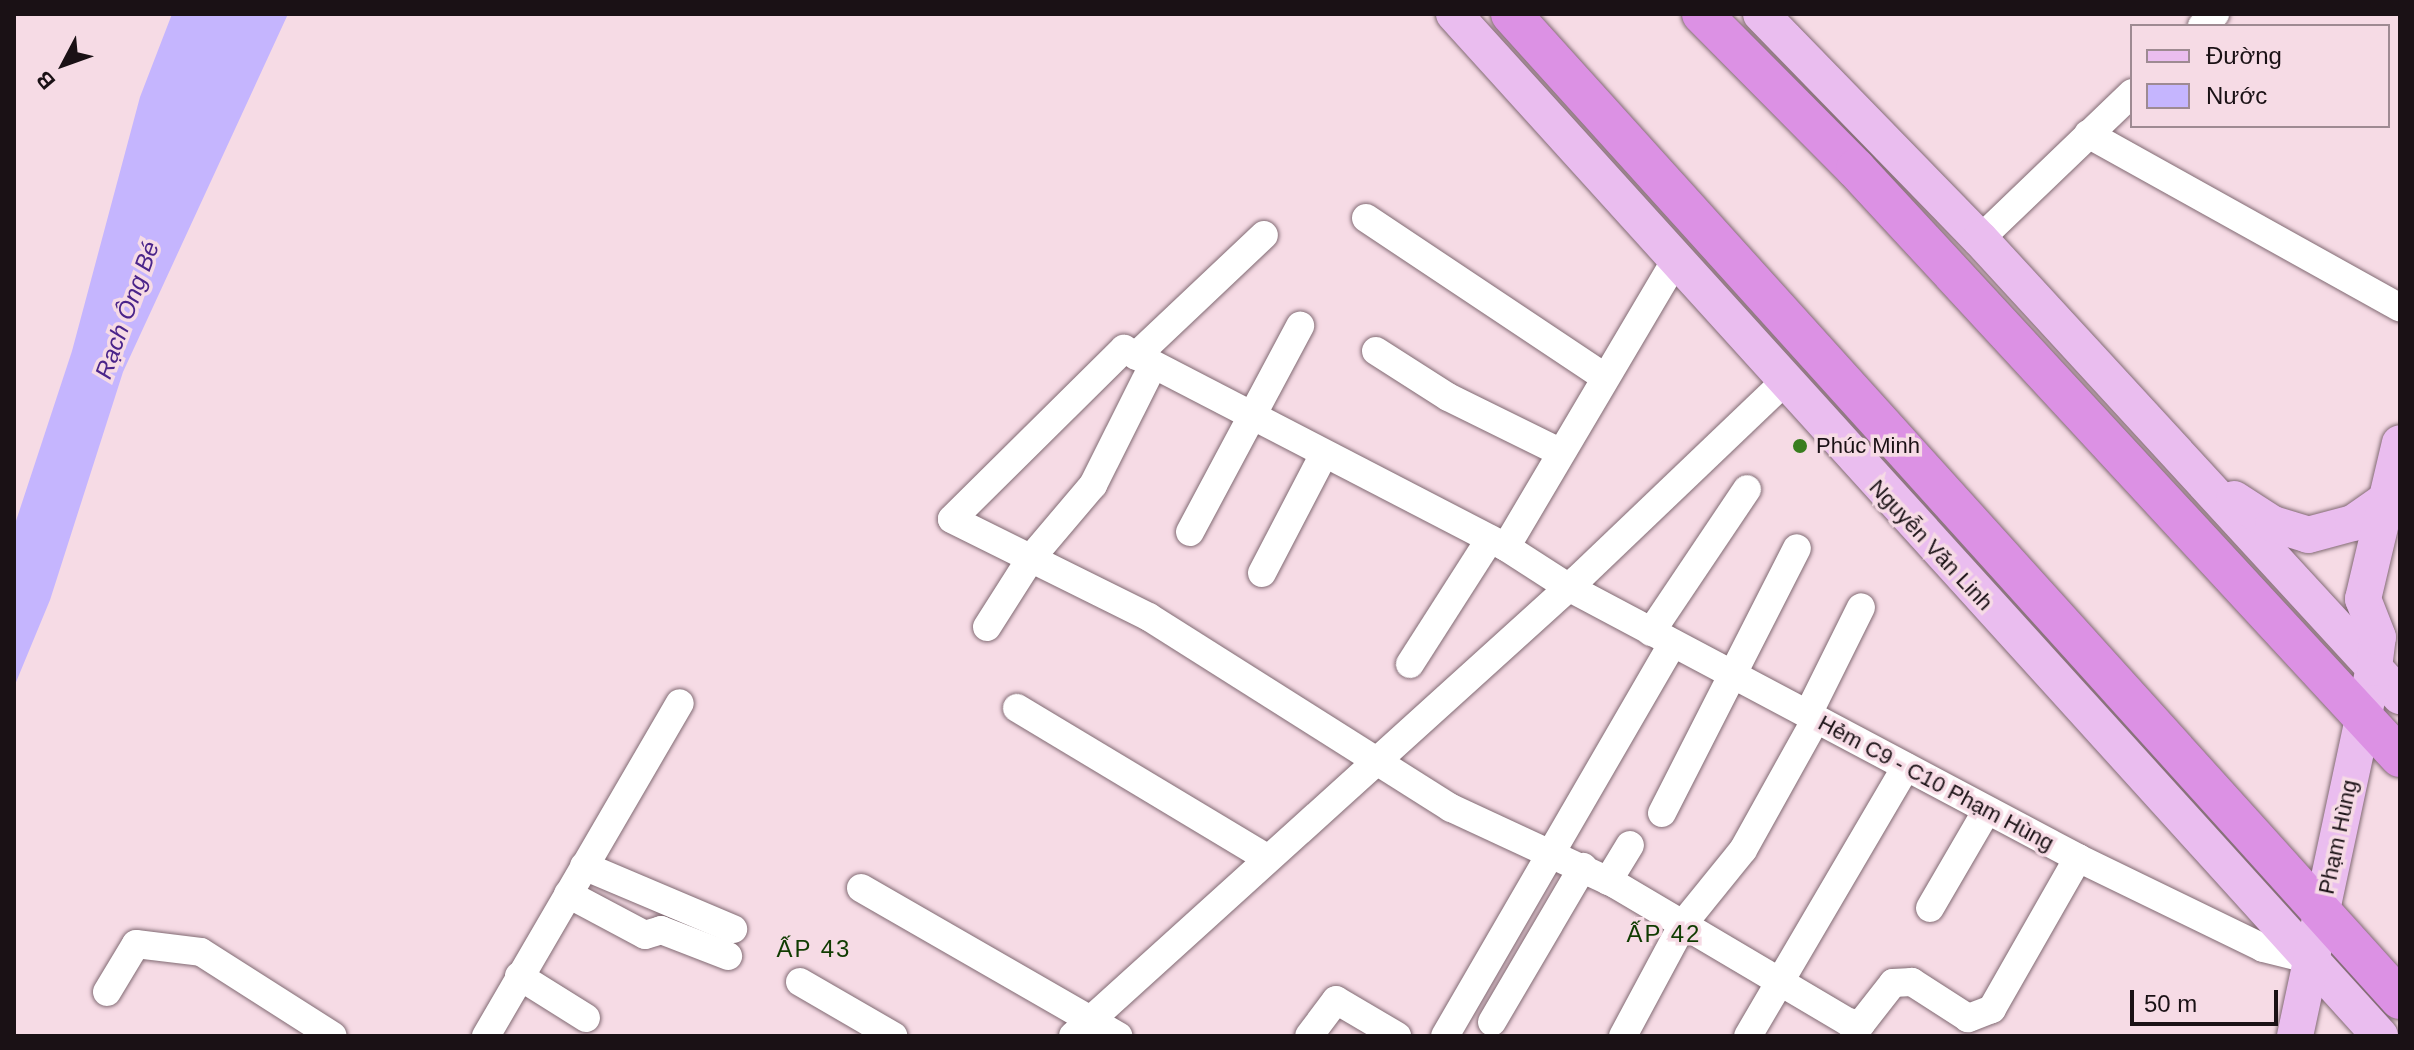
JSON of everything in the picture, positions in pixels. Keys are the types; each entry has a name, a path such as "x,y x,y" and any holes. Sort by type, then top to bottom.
{"highway":[{"name":"Nguyễn Văn Linh","path":"1511,14 2400,999"},
{"path":"1702,14 1848,160 2400,757"}],"main road":[{"name":"Nguyễn Văn Linh","path":"1454,14 1783,383 2380,1036"},
{"path":"1764,15 1980,239 2188,468 2384,639"},
{"path":"2400,443 2363,599 2384,639 2400,696"},
{"path":"2188,468 2273,524 2308,535 2353,523 2386,500"},
{"name":"Phạm Hùng","path":"2297,1025 2363,717 2384,639"},
{"path":"2297,1025 2328,1036"}],"street":[{"path":"1980,239 2130,95"},
{"path":"2088,134 2400,308"},
{"path":"1366,218 1603,376"},
{"path":"1264,235 1137,357 952,519 1149,617 1451,808 1555,852 1779,982 1861,1024 1893,983 1912,982 1968,1018 1992,1009 2078,858"},
{"path":"1410,664 1560,452 1675,261"},
{"path":"1190,532 1300,326"},
{"path":"1376,351 1448,397 1560,452"},
{"path":"987,627 1031,558 1093,485 1137,357"},
{"name":"Hẻm C9 - C10 Phạm Hùng","path":"1137,357 1323,456 1498,543 1568,587 2078,858 2263,948 2312,960"},
{"path":"1081,1029 1568,587 1783,383"},
{"path":"1262,573 1323,456"},
{"path":"1445,1036 1499,936 1555,852 1662,638 1747,489"},
{"path":"1662,813 1797,548"},
{"path":"1623,1036 1683,924 1743,850 1812,717 1861,607"},
{"path":"486,1036 680,703"},
{"path":"1017,708 1267,858"},
{"path":"1748,1036 1906,767"},
{"path":"1930,908 1987,810"},
{"path":"1608,881 1630,845"},
{"path":"568,894 645,935 661,930 731,943 584,866"},
{"path":"1492,1022 1583,867"},
{"path":"861,888 1081,1029 1118,1036"},
{"path":"107,992 136,944 201,952 333,1036"},
{"path":"519,976 586,1018"},
{"path":"800,982 893,1036"},
{"path":"1309,1036 1336,1000 1397,1036"}],"water":[{"name":"Rạch Ông Bé","path":"172,14 288,14 123,372 50,600 14,687 14,527 72,351 140,97"}],"place":[{"name":"Phúc Minh","path":"1800,446"}],"district":[{"name":"ẤP 42","path":"1664,934"},
{"name":"ẤP 43","path":"814,949"}]}
